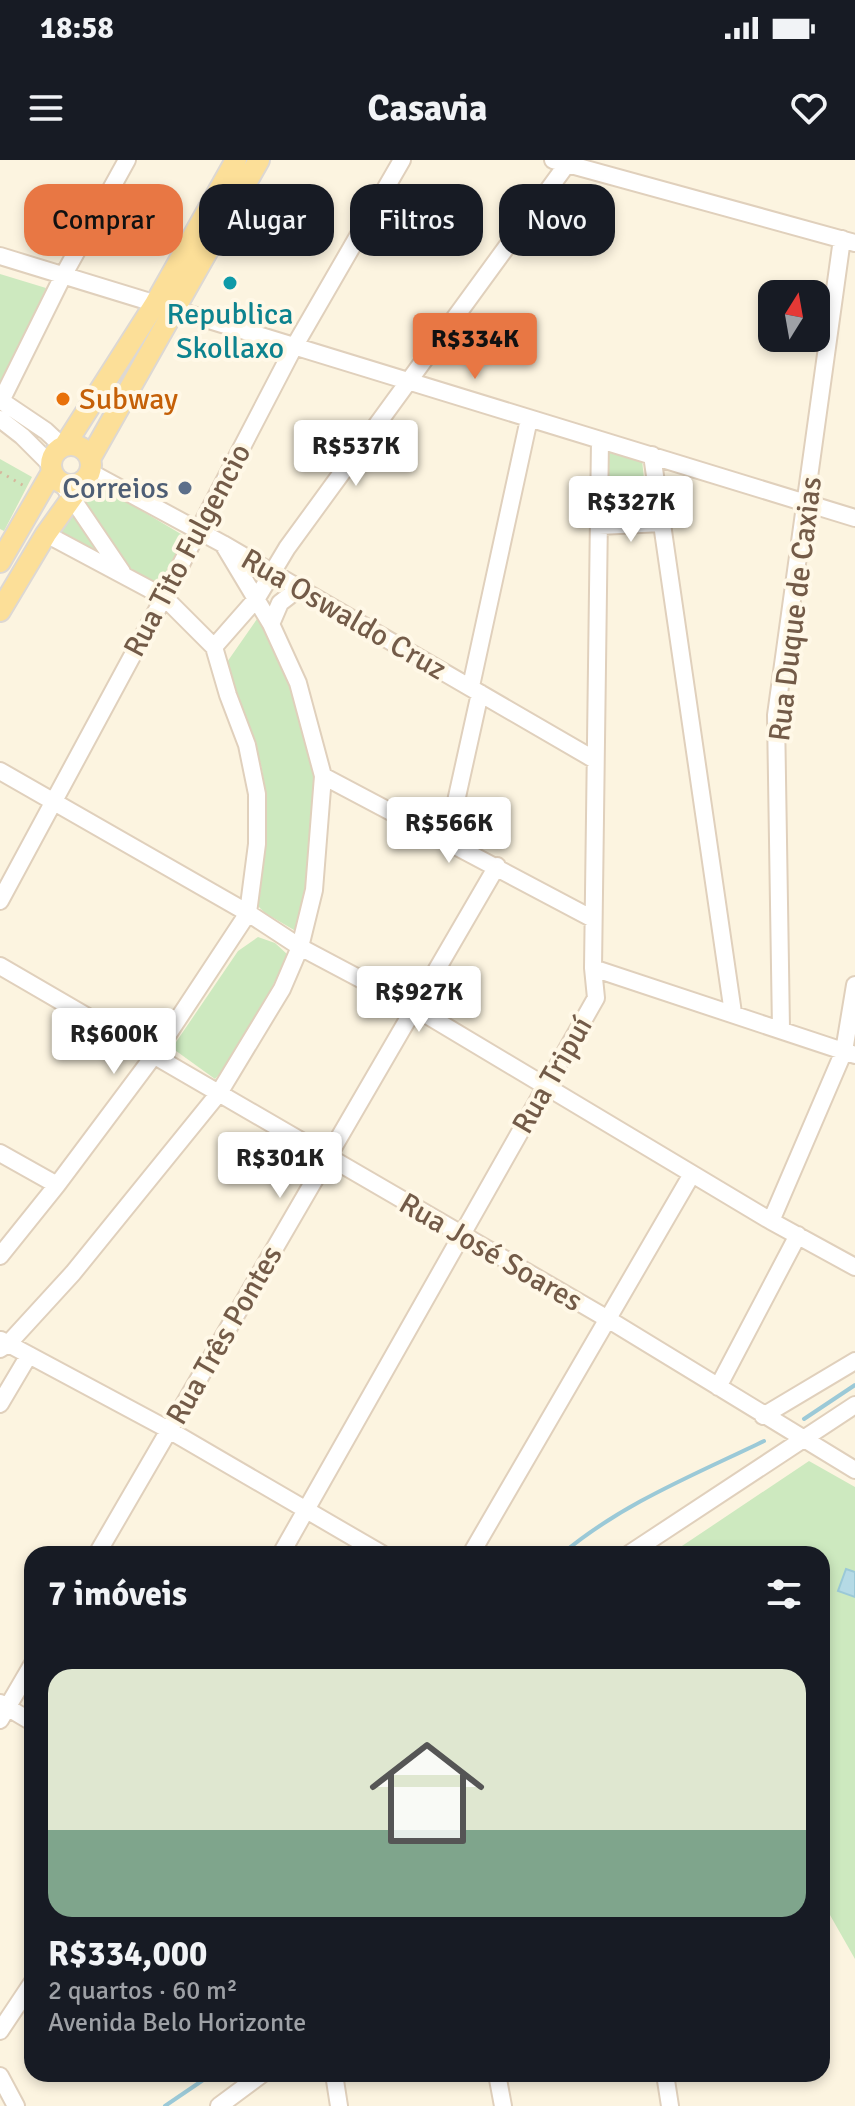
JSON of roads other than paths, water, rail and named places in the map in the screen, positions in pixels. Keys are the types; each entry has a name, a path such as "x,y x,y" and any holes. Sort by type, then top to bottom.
{"main road":[{"path":"0,562 40,495 58,479 88,470 236,160"},
{"path":"1,608 46,534 58,479 52,456 63,446 164,307 259,160"},
{"path":"63,446 80,446 88,470"}],"street":[{"path":"63,446 0,401 63,276 127,160"},
{"name":"Rua Tito Fulgencio","path":"0,901 294,347 402,160"},
{"path":"214,647 257,598 563,161 849,241"},
{"name":"Rua Duque de Caxias","path":"781,1029 776,715 849,241"},
{"path":"0,256 855,518"},
{"path":"0,419 22,436 58,479 123,574"},
{"path":"447,842 529,419"},
{"name":"Rua Tripuí","path":"286,1546 596,998 593,919 600,440"},
{"path":"652,455 733,1013"},
{"name":"Rua Oswaldo Cruz","path":"88,470 223,544 595,760"},
{"path":"599,526 662,523"},
{"path":"0,1256 155,1054 248,913 257,844 257,794 247,745 214,647 164,597 46,534"},
{"path":"223,544 257,598 298,683 323,776 314,890 300,947 282,989 219,1093 73,1273 3,1344 169,1430 368,1546"},
{"path":"271,624 280,603 298,589"},
{"path":"0,771 248,913 300,947 415,1008 771,1221 855,1267"},
{"path":"323,776 593,919"},
{"name":"Rua Três Pontes","path":"102,1546 497,866"},
{"name":"Rua José Soares","path":"0,966 606,1318 855,1470"},
{"path":"593,968 850,1053"},
{"path":"771,1221 850,1053 855,985"},
{"path":"0,1153 57,1185"},
{"path":"476,1546 692,1174"},
{"path":"718,1387 798,1235"},
{"path":"0,1404 29,1355"},
{"path":"763,1416 855,1361"},
{"path":"641,1546 855,1405"},
{"path":"24,1677 2,1710 24,1719"},
{"path":"0,2031 24,1995"},
{"path":"0,2076 16,2106"},
{"path":"219,2106 251,2082"},
{"path":"335,2082 339,2106"},
{"path":"498,2082 503,2106"},
{"path":"666,2082 670,2106"}],"water":[{"path":"846,1569 855,1572 855,1597 838,1591"}],"waterway":[{"path":"804,1419 855,1385"},
{"path":"572,1546 634,1505 764,1441"},
{"path":"165,2106 200,2082"}],"place":[{"name":"Republica Skollaxo","path":"230,283"},
{"name":"Subway","path":"63,399"},
{"name":"Correios","path":"185,488"}]}
